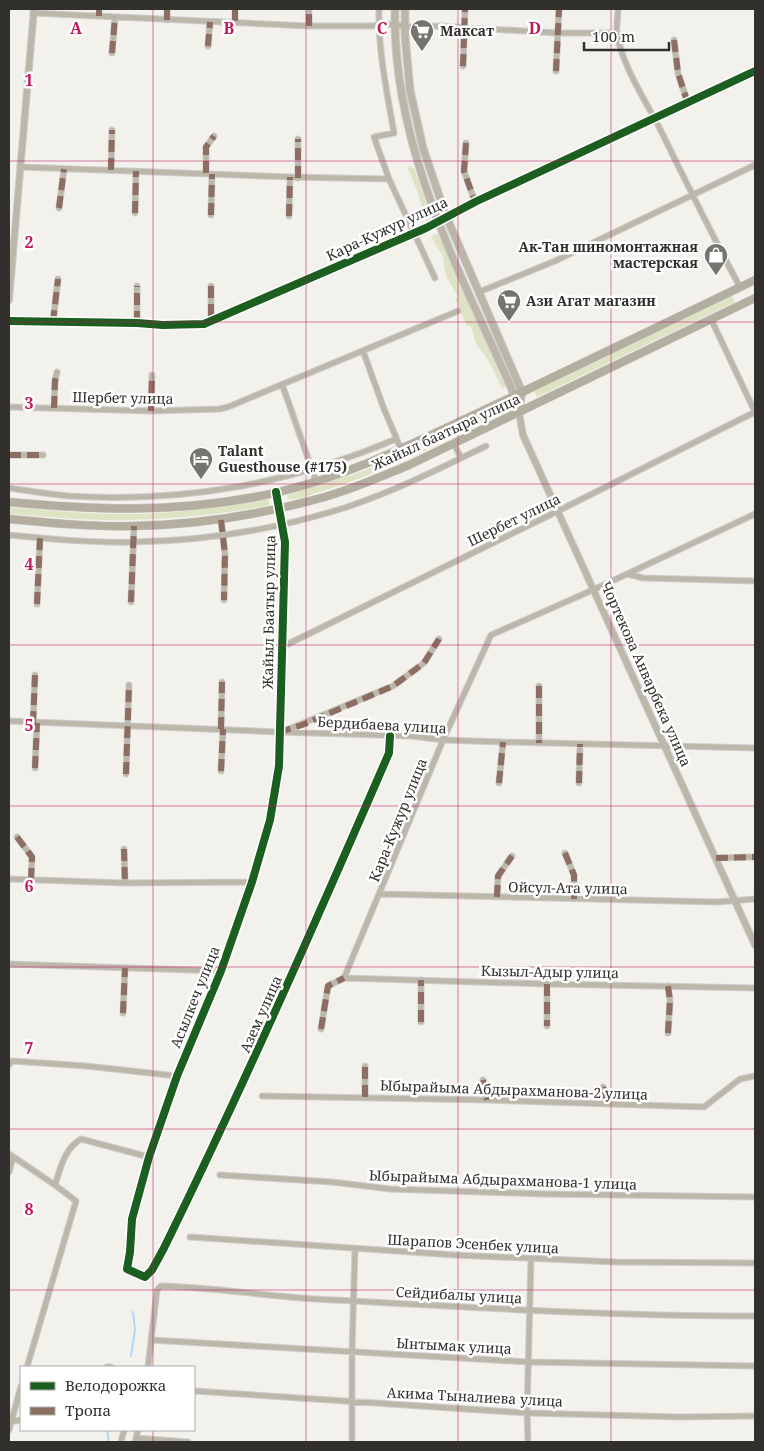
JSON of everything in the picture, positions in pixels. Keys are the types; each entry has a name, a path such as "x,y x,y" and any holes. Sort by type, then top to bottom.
{"main road":[{"path":"395,9 394,24 399,82 414,151 438,221 514,396 518,412"},
{"path":"405,9 408,72 415,119 428,167 446,216 522,392 518,412"},
{"name":"Жайыл баатыра улица","path":"9,502 76,508 133,509 198,505 276,492 316,481 402,449 755,280"},
{"name":"Жайыл баатыра улица","path":"9,519 74,525 167,525 221,520 279,509 322,498 363,484 454,444 755,298"}],"street":[{"path":"99,9 99,16"},
{"path":"167,9 167,20"},
{"path":"235,9 235,23"},
{"path":"309,9 309,26"},
{"path":"379,9 378,26 382,64 394,133 374,137 389,179 435,278"},
{"path":"463,66 465,9"},
{"path":"556,71 559,9"},
{"path":"618,9 617,34 637,89 655,119 740,287"},
{"path":"9,300 33,11 167,20 309,26 378,26 394,24 557,33 617,34"},
{"path":"112,53 115,17"},
{"path":"208,46 210,22"},
{"path":"674,40 678,73 688,104"},
{"name":"Кара-Кужур улица","path":"9,322 137,323 163,326 200,325 414,233 475,202 755,71"},
{"path":"111,170 112,130"},
{"path":"206,174 206,147 214,136"},
{"path":"298,139 298,178"},
{"path":"466,143 464,171 475,202"},
{"path":"479,292 555,261 755,165"},
{"path":"20,167 298,178 389,179"},
{"path":"59,208 64,169"},
{"path":"135,213 136,171"},
{"path":"211,215 212,174"},
{"path":"289,216 290,177"},
{"path":"53,322 58,279"},
{"path":"137,286 137,323"},
{"path":"211,286 211,321"},
{"name":"Шербет улица","path":"9,407 151,411 220,410 458,311"},
{"path":"711,319 755,412"},
{"path":"363,351 384,410 402,449"},
{"path":"54,408 57,372"},
{"path":"151,411 152,375"},
{"path":"282,384 316,481"},
{"name":"Чортекова Анварбека улица","path":"518,412 524,435 755,945"},
{"name":"Шербет улица","path":"282,647 755,412"},
{"path":"9,488 70,496 123,498 165,496 246,486 313,470 396,439"},
{"path":"454,444 461,458"},
{"path":"9,535 134,542 196,539 282,524 329,512 364,500 412,481 486,446"},
{"path":"9,455 43,455"},
{"name":"Жайыл Баатыр улица","path":"276,492 285,542 279,732"},
{"name":"Кара-Кужур улица","path":"344,978 443,740 491,635 595,590 755,514"},
{"path":"221,520 225,554 224,600"},
{"path":"131,602 134,526"},
{"path":"37,604 40,538"},
{"path":"627,574 643,578 755,582"},
{"path":"279,732 302,725 393,686 424,663 439,639"},
{"path":"35,768 36,675"},
{"path":"221,771 222,682"},
{"path":"126,774 129,685"},
{"path":"539,686 540,743"},
{"name":"Бердибаева улица","path":"9,721 411,736 443,740 755,748"},
{"name":"Асылкеч улица","path":"127,1269 132,1219 149,1157 177,1076 221,971 252,882 270,820 279,766 279,732"},
{"name":"Азем улица","path":"127,1269 145,1276 152,1270 168,1239 256,1056 389,753 390,736"},
{"path":"499,783 502,742"},
{"path":"579,783 580,744"},
{"path":"17,836 32,857 31,880"},
{"path":"124,849 124,882"},
{"path":"564,853 574,875 574,899"},
{"path":"498,897 498,876 512,856"},
{"path":"716,858 755,858"},
{"path":"9,879 124,882 252,882"},
{"name":"Ойсул-Ата улица","path":"380,894 717,902 755,899"},
{"path":"9,964 221,971"},
{"path":"123,1013 125,968"},
{"path":"322,1029 328,986 344,978"},
{"name":"Кызыл-Адыр улица","path":"344,978 755,988"},
{"path":"420,1022 421,980"},
{"path":"547,984 547,1026"},
{"path":"668,986 670,1000 668,1034"},
{"path":"10,1063 86,1066 177,1076"},
{"path":"365,1066 365,1097"},
{"name":"Ыбырайыма Абдырахманова-2 улица","path":"262,1096 487,1100 704,1107 740,1079 755,1076"},
{"path":"483,1080 487,1100"},
{"path":"603,1087 608,1104"},
{"path":"56,1185 63,1159 72,1145 81,1139 149,1157"},
{"path":"9,1172 11,1155 56,1185 76,1202 27,1366"},
{"name":"Ыбырайыма Абдырахманова-1 улица","path":"220,1175 332,1182 390,1189 544,1194 755,1197"},
{"name":"Шарапов Эсенбек улица","path":"190,1237 355,1249 616,1262 755,1263"},
{"path":"352,1442 355,1249"},
{"path":"528,1442 531,1258"},
{"name":"Сейдибалы улица","path":"151,1340 157,1290 163,1286 353,1301 529,1310 657,1316 755,1316"},
{"path":"148,1366 151,1340"},
{"name":"Ынтымак улица","path":"151,1340 528,1362 755,1366"},
{"path":"9,1430 20,1389"},
{"name":"Акима Тыналиева улица","path":"195,1391 527,1413 679,1417 755,1416"},
{"path":"136,1440 188,1442"}],"green space":[{"path":"410,166 414,168 430,213 430,218 426,222 419,196 408,168"},
{"path":"438,234 507,387 502,388 489,361 476,344 471,326 467,326 455,299 458,297 446,276 443,257 431,236"},
{"path":"732,296 735,302 537,397 534,390"},
{"path":"495,410 498,415 386,468 302,498 287,498 289,494 387,462"},
{"path":"264,499 269,500 267,506 170,518 98,520 9,514 9,507 90,513 155,513 202,509"}],"waterway":[{"path":"131,1356 135,1330 133,1312"},
{"path":"107,1431 109,1442"}],"marked path":[{"path":"99,9 99,16"},
{"path":"167,9 167,20"},
{"path":"235,9 235,23"},
{"path":"309,9 309,26"},
{"path":"463,66 465,9"},
{"path":"556,71 559,9"},
{"path":"112,53 115,17"},
{"path":"208,46 210,22"},
{"path":"674,40 678,73 688,104"},
{"path":"111,170 112,130"},
{"path":"206,173 206,147 214,136"},
{"path":"298,139 298,178"},
{"path":"466,143 464,171 475,202"},
{"path":"59,208 64,169"},
{"path":"135,213 136,171"},
{"path":"211,215 212,174"},
{"path":"289,216 290,177"},
{"path":"53,322 58,279"},
{"path":"137,286 137,323"},
{"path":"211,286 211,321"},
{"path":"54,408 57,372"},
{"path":"151,411 152,375"},
{"path":"9,455 43,455"},
{"path":"221,520 225,554 224,600"},
{"path":"131,602 134,526"},
{"path":"37,604 40,538"},
{"path":"279,732 302,725 393,686 424,663 439,639"},
{"path":"33,723 35,675"},
{"path":"221,729 222,682"},
{"path":"126,774 129,685"},
{"path":"539,686 539,743"},
{"path":"35,768 37,723"},
{"path":"221,771 223,729"},
{"path":"499,783 503,742"},
{"path":"579,783 580,744"},
{"path":"17,837 32,857 31,880"},
{"path":"124,849 125,883"},
{"path":"565,853 574,875 574,899"},
{"path":"497,897 498,876 512,856"},
{"path":"716,858 755,857"},
{"path":"123,1013 125,968"},
{"path":"321,1029 328,986 344,978"},
{"path":"421,980 421,1022"},
{"path":"547,984 547,1026"},
{"path":"668,986 670,1000 668,1033"},
{"path":"365,1066 365,1097"},
{"path":"483,1080 487,1100"},
{"path":"603,1087 608,1104"}],"cycle path":[{"path":"9,321 163,325 204,324 426,228 475,202 755,71"},
{"path":"276,492 285,542 279,766 270,820 252,882 221,971 177,1076 149,1157 132,1219 127,1269 145,1277 152,1270 164,1248 251,1064 335,877 389,753 390,736"}],"place":[{"name":"Максат","path":"422,52"},
{"name":"Ак-Тан шиномонтажная мастерская","path":"716,276"},
{"name":"Ази Агат магазин","path":"509,322"},
{"name":"Talant Guesthouse (#175)","path":"201,480"}]}
